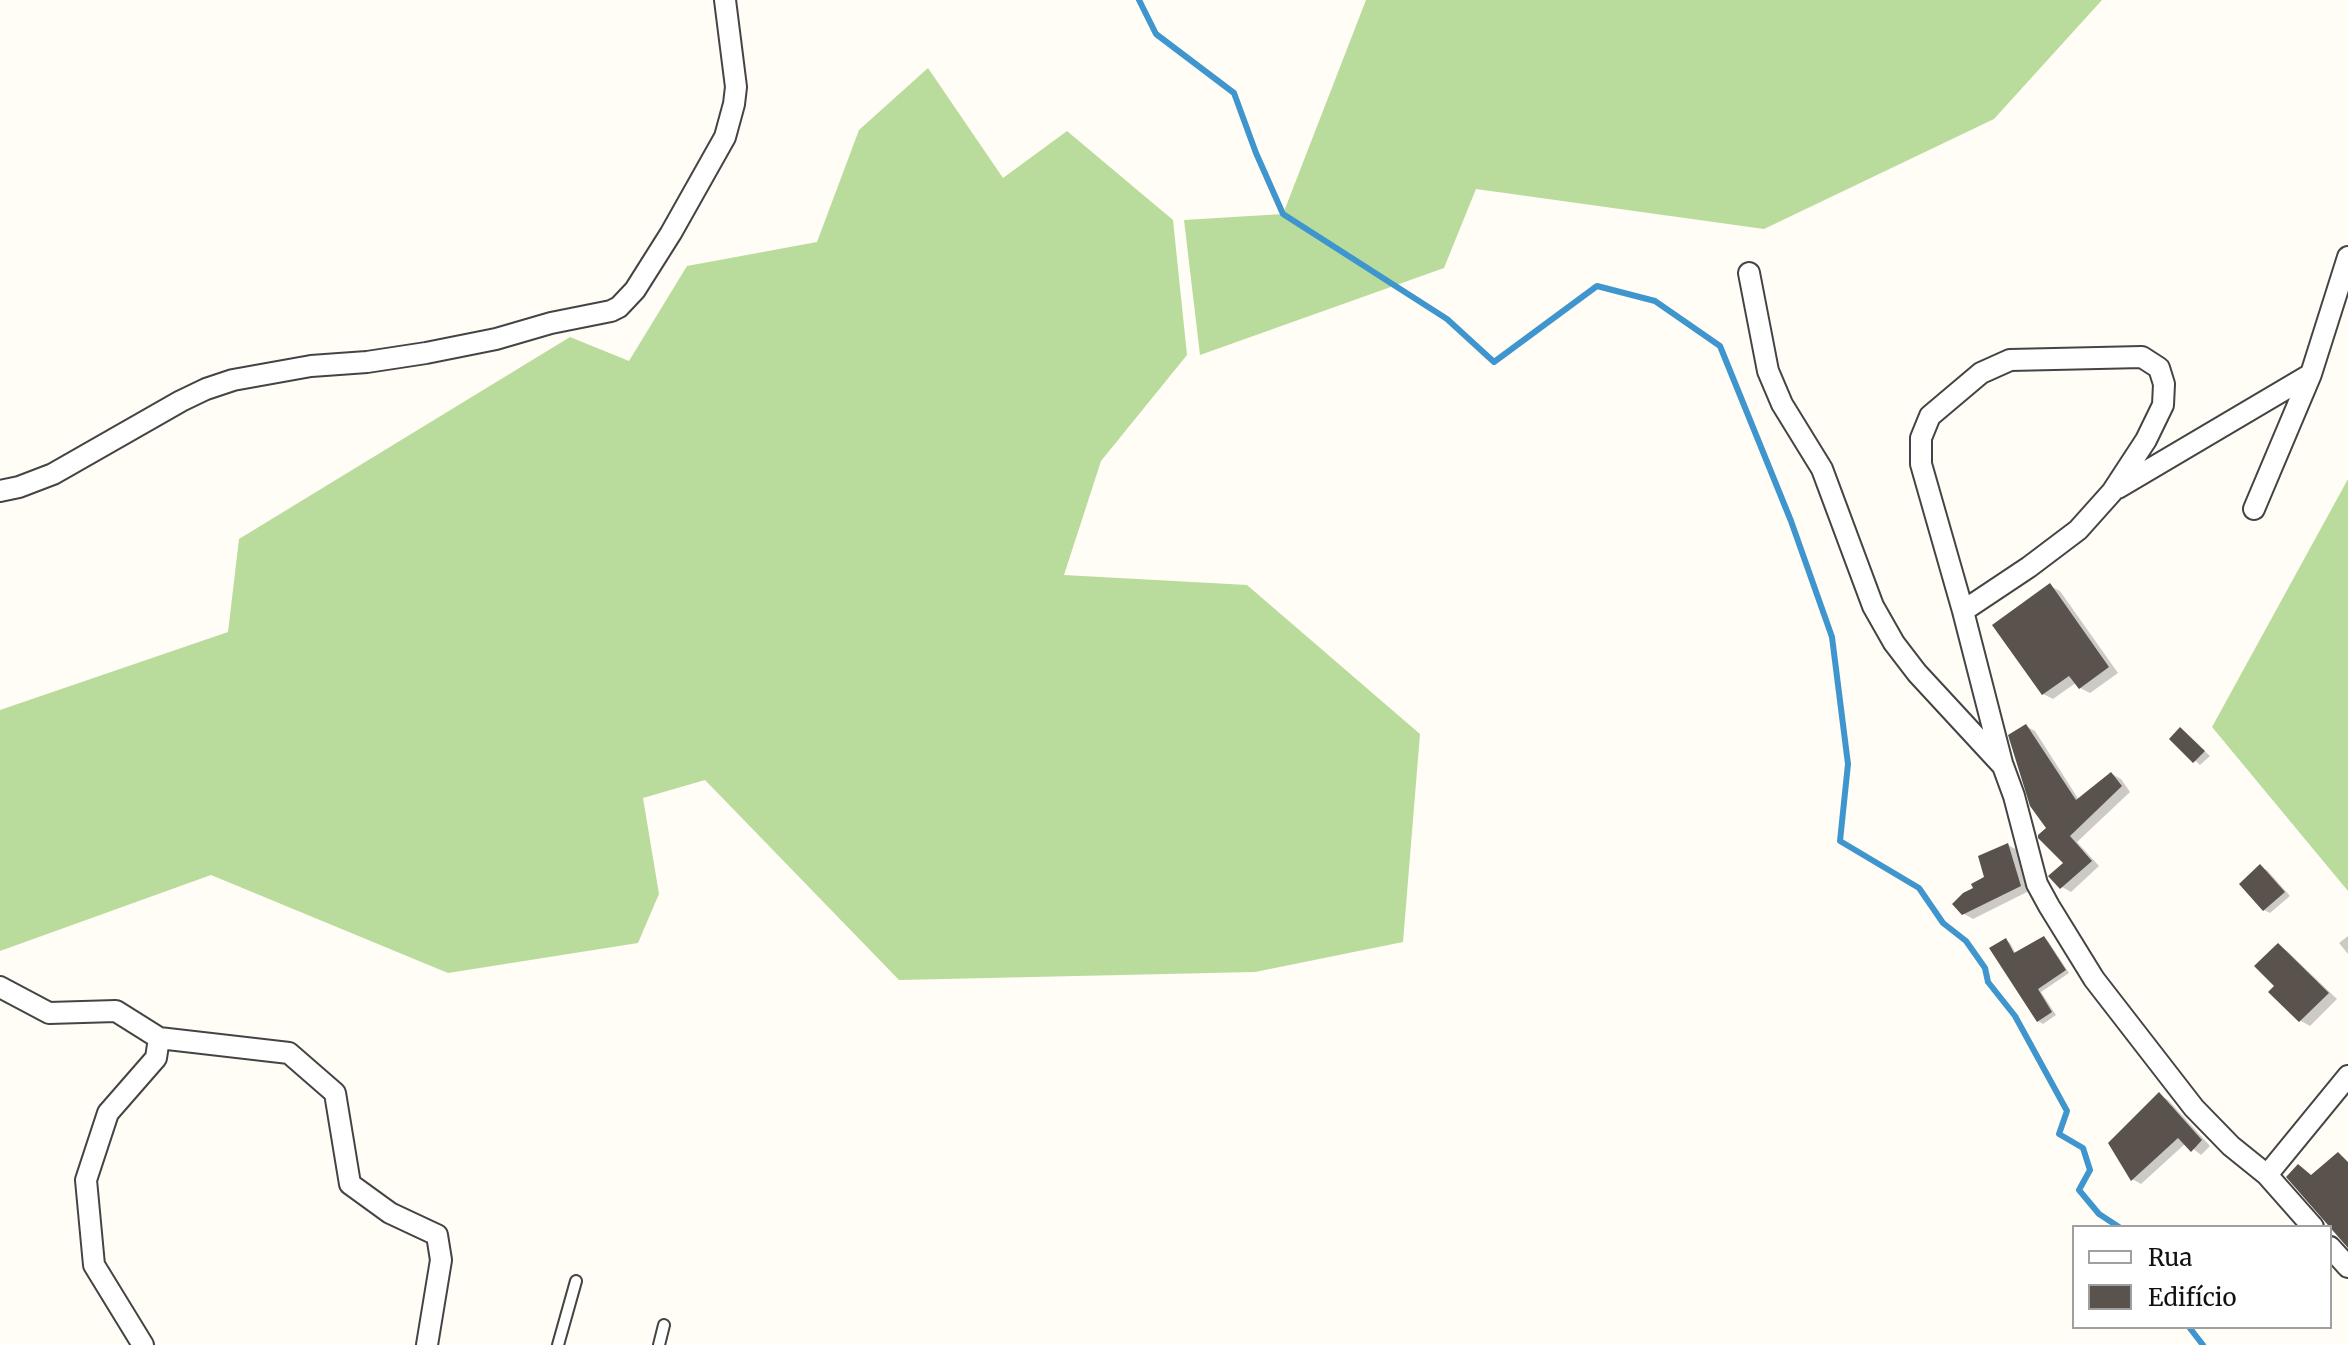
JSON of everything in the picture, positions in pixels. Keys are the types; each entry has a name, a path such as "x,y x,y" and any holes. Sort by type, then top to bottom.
{"street":[{"path":"0,491 53,474 181,401 233,380 311,366 426,353 496,339 619,307 635,290 671,233 725,137 736,87 725,0"},
{"path":"2254,509 2311,374 2348,257"},
{"path":"1749,273 1768,371 1782,404 1822,469 1873,606 1894,643 1917,673 2003,766"},
{"path":"1963,611 2078,530 2112,492 2146,440 2163,405 2164,384 2159,368 2142,357 2010,360 1981,373 1930,416 1921,438 1921,464 2037,884 2094,979 2194,1108 2231,1146 2267,1175 2311,1225"},
{"path":"2112,492 2311,374"},
{"path":"0,987 49,1013 116,1011 159,1038 289,1053 335,1093 350,1184 390,1213 437,1235 441,1260 427,1345"},
{"path":"143,1345 94,1265 86,1180 108,1113 156,1058 159,1038"},
{"path":"2267,1175 2348,1076"},
{"path":"2332,1249 2348,1267"}],"lane":[{"path":"558,1345 576,1281"},
{"path":"659,1345 664,1325"}],"green space":[{"path":"1366,0 2102,0 1994,119 1764,229 1476,189 1444,268 1200,355 1184,220 1283,214"},
{"path":"928,68 1003,178 1067,131 1173,220 1187,355 1101,461 1064,575 1247,585 1420,734 1403,942 1255,972 899,980 705,780 643,798 659,894 638,943 448,973 211,875 0,951 0,710 228,632 239,539 570,337 629,361 687,266 817,242 859,130"},
{"path":"2348,479 2348,891 2212,727"}],"building":[{"path":"2050,583 2109,667 2079,689 2069,676 2042,695 1992,625"},
{"path":"2026,724 2076,800 2111,772 2122,786 2070,836 2092,861 2060,889 2048,876 2063,863 2038,838 2046,828 2030,806 2008,735"},
{"path":"2180,727 2205,751 2193,763 2169,739"},
{"path":"2008,843 2021,886 1962,915 1952,904 1973,888 1971,884 1984,877 1978,856"},
{"path":"2260,864 2285,892 2263,911 2239,884"},
{"path":"2044,936 2066,970 2038,989 2052,1012 2037,1022 1989,948 2006,938 2014,953"},
{"path":"2278,943 2329,993 2299,1022 2268,992 2274,986 2254,966"},
{"path":"2159,1092 2202,1140 2191,1152 2178,1138 2131,1181 2108,1143"},
{"path":"2338,1152 2348,1162 2348,1248 2332,1230 2332,1225 2328,1225 2286,1177 2298,1164 2311,1175"}],"waterway":[{"path":"1139,0 1156,34 1234,93 1283,214 1447,319 1494,362 1597,286 1655,301 1720,346 1791,521 1832,637 1848,764 1840,841 1919,888 1943,923 1966,941 1985,968 1988,982 2015,1016 2067,1111 2059,1134 2083,1148 2090,1170 2079,1190 2099,1214 2116,1225"},
{"path":"2191,1329 2203,1345"}]}
